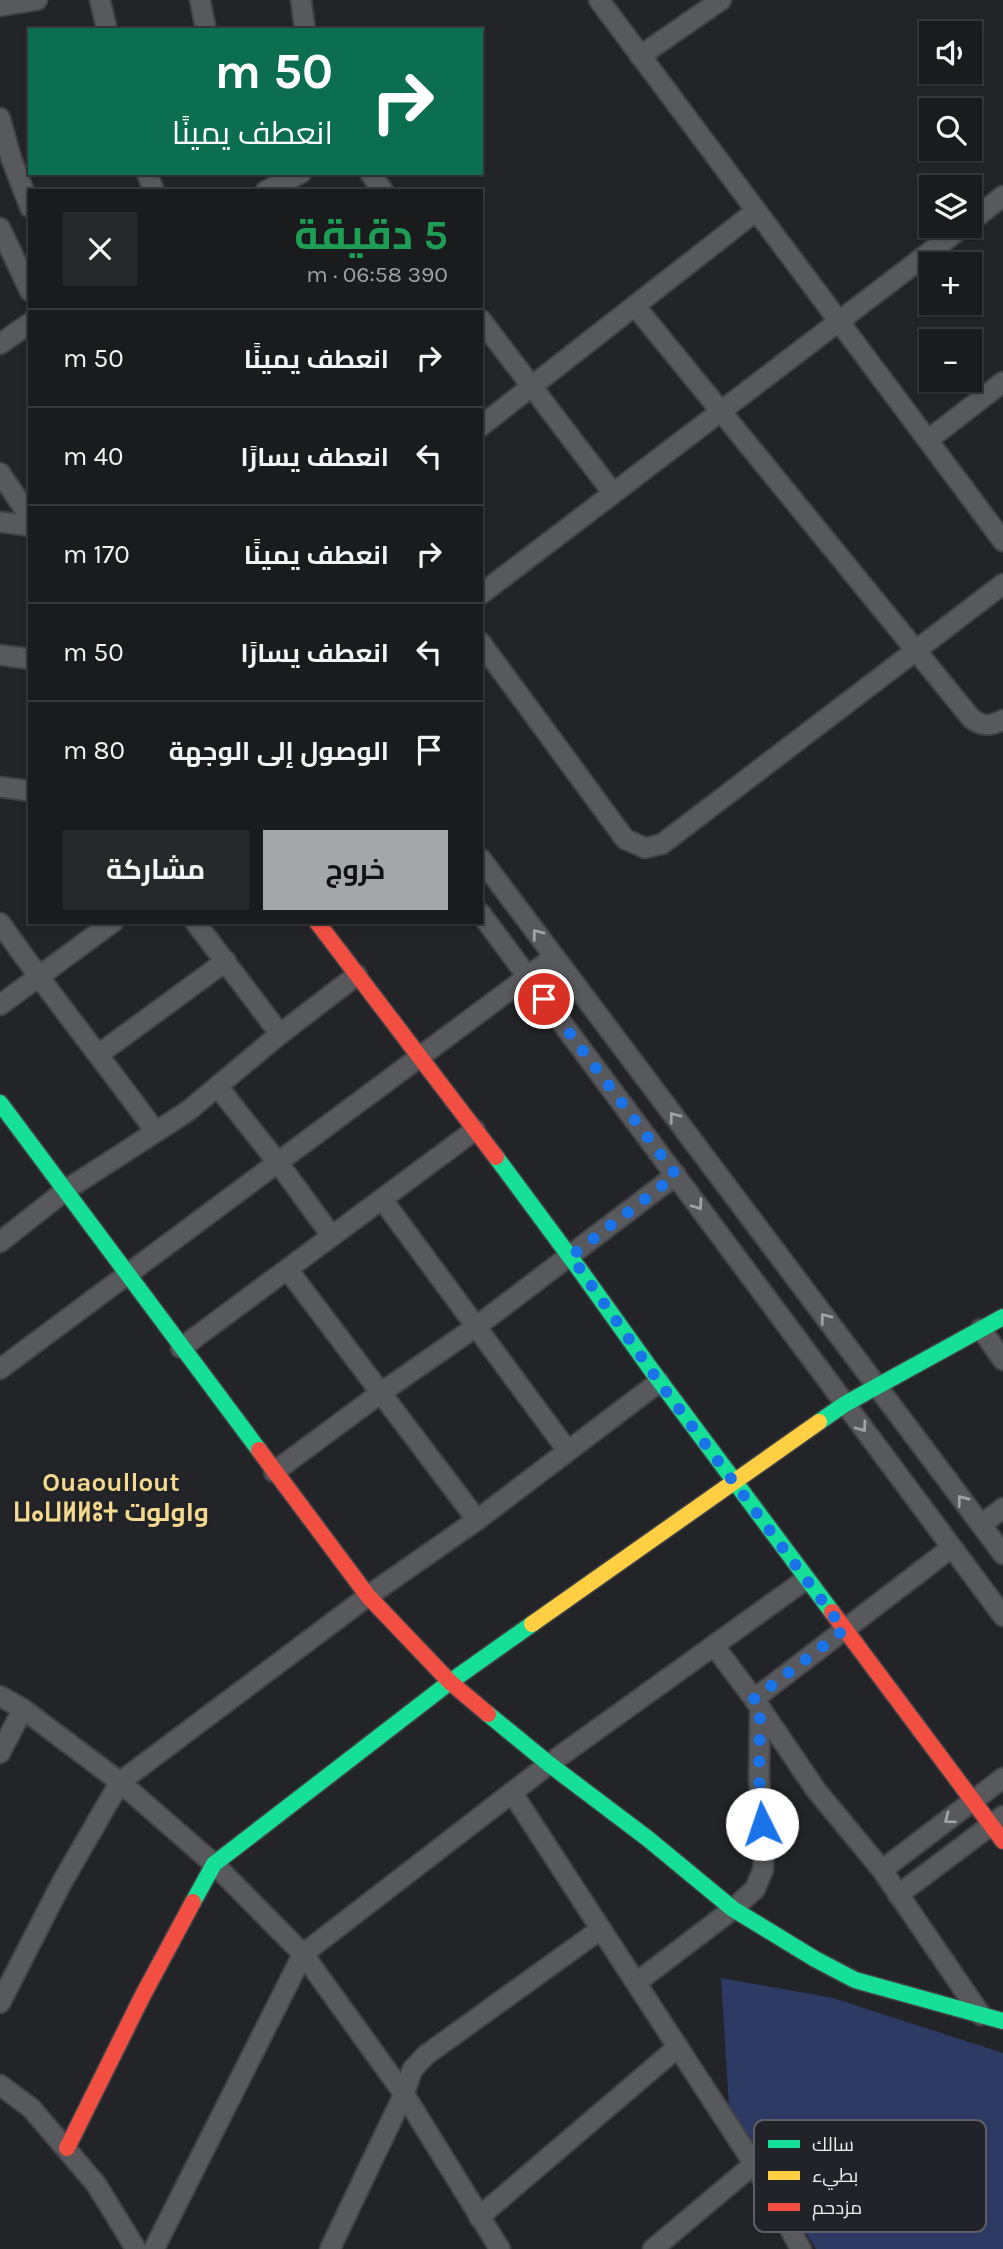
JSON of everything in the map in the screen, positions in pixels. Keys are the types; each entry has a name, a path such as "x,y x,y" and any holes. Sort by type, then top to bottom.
{"street":[{"path":"0,6 37,0"},
{"path":"100,0 107,28"},
{"path":"200,0 206,28"},
{"path":"301,0 305,28"},
{"path":"599,0 1003,541"},
{"path":"640,56 711,3"},
{"path":"0,118 28,202"},
{"path":"271,189 298,175"},
{"path":"982,213 1003,196"},
{"path":"483,424 756,211"},
{"path":"0,228 28,287"},
{"path":"483,592 948,238"},
{"path":"635,306 976,722 989,726 1003,720"},
{"path":"483,323 613,493"},
{"path":"0,344 28,325"},
{"path":"928,440 1003,382"},
{"path":"0,473 28,514"},
{"path":"0,522 28,526"},
{"path":"483,646 625,838 645,848 662,844 1003,584"},
{"path":"0,655 28,659"},
{"path":"0,787 28,791"},
{"path":"483,862 1003,1554"},
{"path":"483,917 1003,1616"},
{"path":"0,923 155,1131"},
{"path":"0,1005 110,924"},
{"path":"197,924 280,1034"},
{"path":"319,924 571,1256 659,1382 805,1580 974,1800 999,1827 898,1895"},
{"path":"0,1369 554,957"},
{"path":"99,1054 226,961"},
{"path":"0,1241 66,1190 188,1111 280,1034 357,975"},
{"path":"218,1087 331,1235"},
{"path":"0,1103 368,1596 450,1682 733,1909 855,1980 1003,2021"},
{"path":"181,1348 475,1130"},
{"path":"274,1472 477,1326 676,1175"},
{"path":"382,1199 567,1450"},
{"path":"288,1270 477,1520"},
{"path":"67,2148 143,1995 215,1864 450,1682 734,1481 845,1404 1003,1317"},
{"path":"981,1329 1003,1360"},
{"path":"0,2003 61,1884 120,1782 368,1596 477,1520 659,1382"},
{"path":"981,1525 1003,1508"},
{"path":"757,1703 844,1630 951,1548"},
{"path":"154,2249 303,1954 549,1764 805,1580"},
{"path":"715,1647 816,1790 882,1870 981,2015"},
{"path":"0,1696 23,1709 120,1782 215,1864 303,1954 404,2094 495,2246"},
{"path":"637,1982 755,1889 763,1870 764,1847 757,1703"},
{"path":"0,1753 23,1709"},
{"path":"882,1870 1003,1778"},
{"path":"513,1794 754,2165 653,2249"},
{"path":"330,2249 404,2094 412,2070 426,2055 601,1929"},
{"path":"479,2217 678,2047"},
{"path":"0,2085 31,2108 67,2148 96,2184 136,2249"},
{"path":"791,2232 801,2249"}],"shaded area":[{"path":"721,1978 833,1998 1003,2053 1003,2249 816,2249 806,2232 986,2232 986,2120 754,2120 754,2148 729,2107"}],"traffic: fast":[{"path":"0,1103 259,1450"},
{"path":"496,1157 832,1612"},
{"path":"819,1422 845,1404 1003,1317"},
{"path":"193,1902 214,1864 450,1682 532,1624"},
{"path":"488,1714 733,1909 815,1959 855,1980 1003,2021"}],"traffic: slow":[{"path":"532,1624 819,1422"}],"traffic: jam":[{"path":"319,924 496,1157"},
{"path":"259,1450 368,1596 450,1682 488,1714"},
{"path":"832,1612 1003,1841"},
{"path":"67,2148 143,1995 193,1902"}],"district":[{"name":"Ouaoullout ⵡⴰⵡⵍⵍⵓⵜ واولوت","path":"111,1497"}],"route":[{"path":"544,999 676,1175 571,1256 659,1382 844,1630 754,1699 760,1707 759,1778 762,1824"}]}
